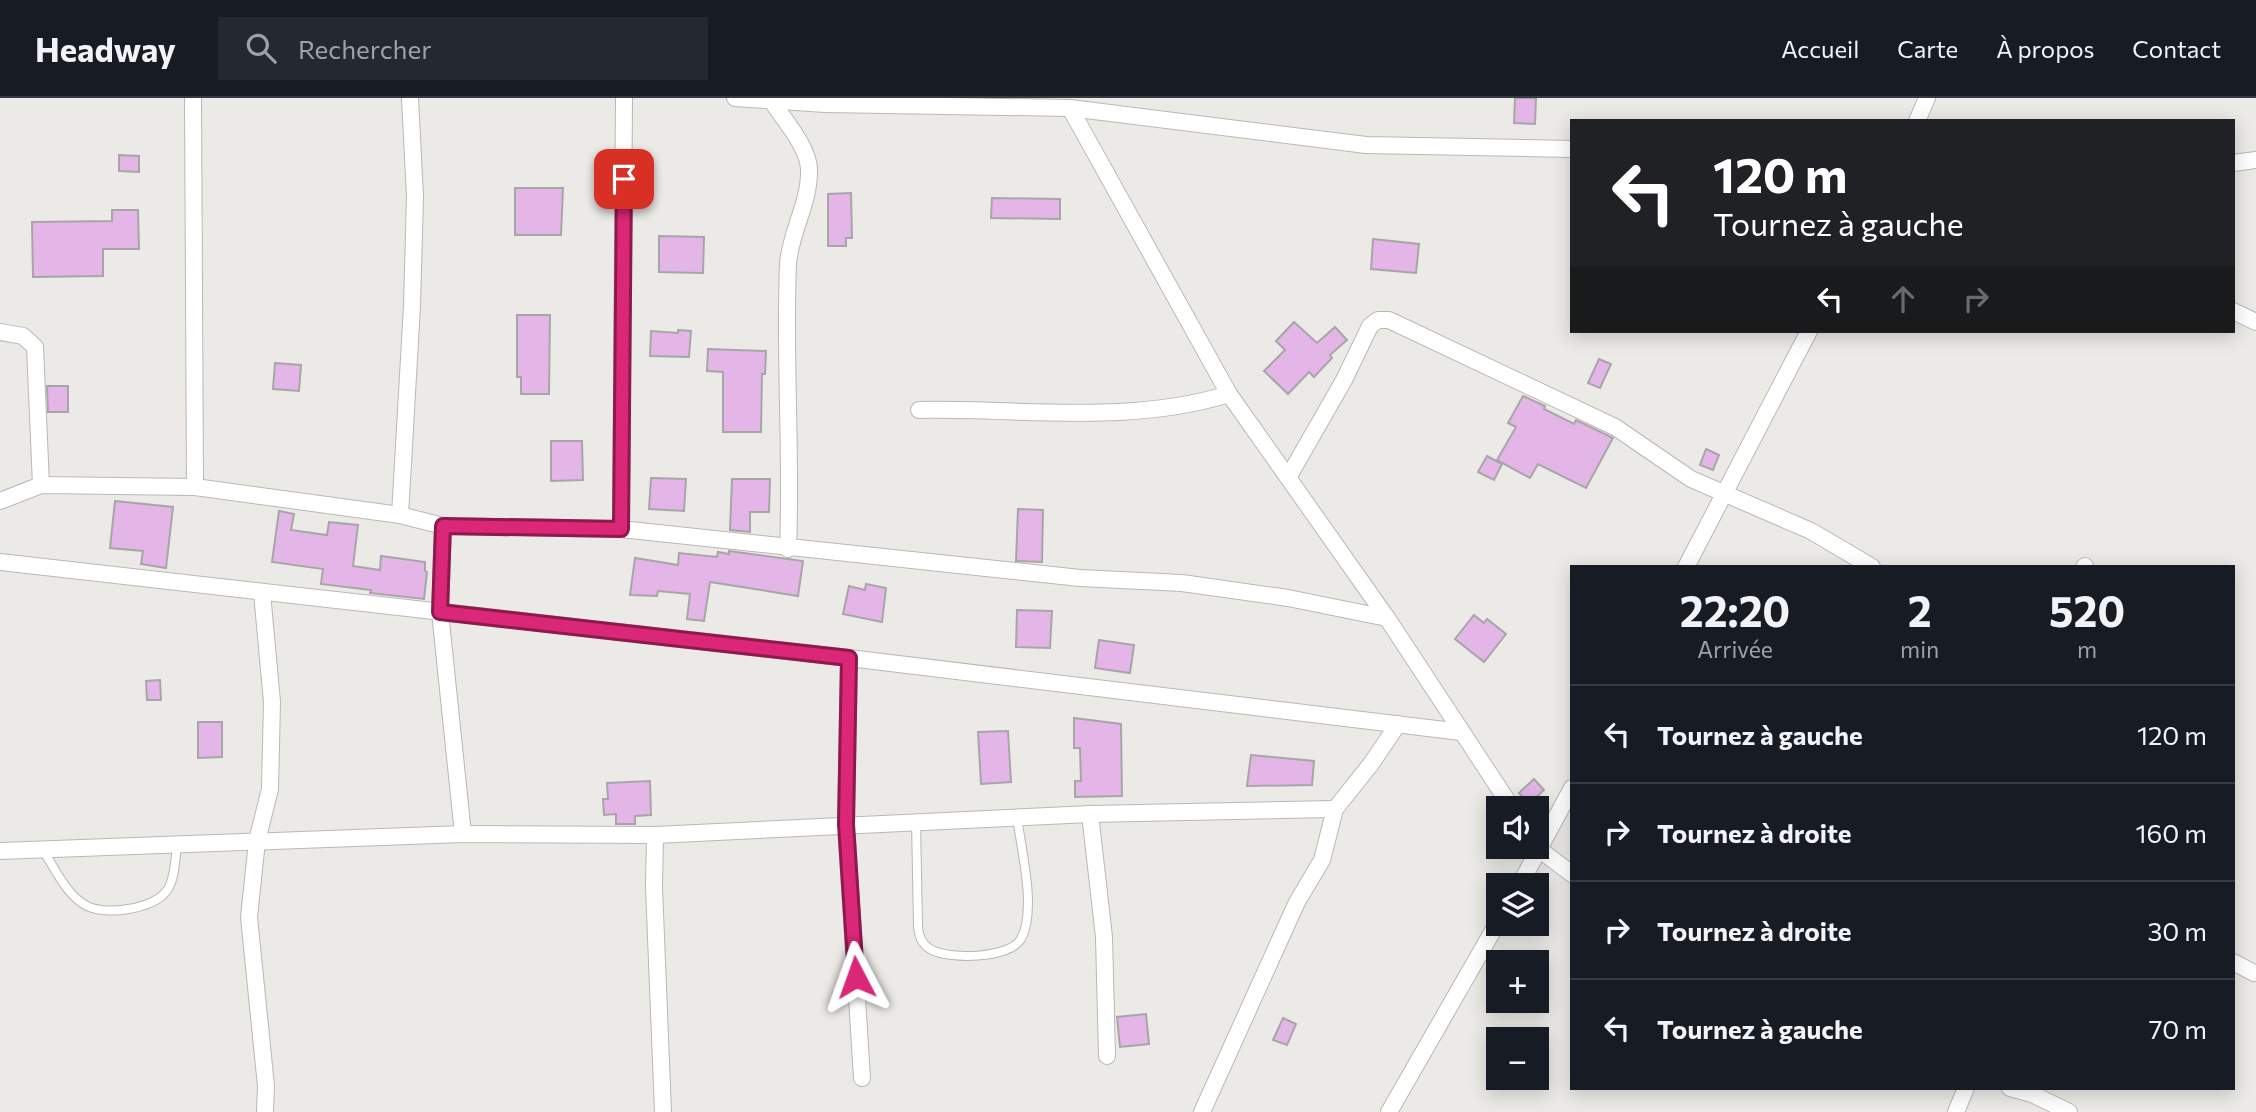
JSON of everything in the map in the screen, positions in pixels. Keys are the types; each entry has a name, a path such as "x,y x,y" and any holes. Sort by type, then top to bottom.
{"street":[{"path":"193,98 195,487"},
{"path":"400,515 413,292 415,197 410,98"},
{"path":"621,529 624,98"},
{"path":"735,98 825,104 929,101 1070,108 1105,105 1366,145 1570,149"},
{"path":"1918,119 1927,98"},
{"path":"771,100 804,149 809,172 789,260 786,342 790,494 788,549"},
{"path":"1070,108 1229,394 1387,618 1504,796"},
{"path":"2235,163 2256,160"},
{"path":"2235,312 2256,322"},
{"path":"1289,476 1344,380 1370,326 1378,320 1389,320 1615,427 1691,479 1811,531 1869,565"},
{"path":"0,332 23,336 35,347 41,485"},
{"path":"1687,565 1808,333"},
{"path":"919,410 1095,413 1207,401 1229,394"},
{"path":"0,501 41,485 195,487 400,515 443,526 621,529 1080,579 1182,583 1288,597 1387,618"},
{"path":"443,526 440,612 463,834"},
{"path":"0,562 849,658 1461,732"},
{"path":"262,593 272,702 270,789 257,841 249,917 266,1086 265,1112"},
{"path":"849,658 846,824 862,1078"},
{"path":"1202,1112 1297,902 1322,860 1335,809 1371,764 1398,724"},
{"path":"1549,829 1570,792"},
{"path":"0,851 463,834 655,835 1090,814 1335,809"},
{"path":"1090,814 1104,937 1107,1056"},
{"path":"655,835 654,887 663,1112"},
{"path":"1549,857 1570,873"},
{"path":"1389,1112 1490,936"},
{"path":"2235,963 2254,973"},
{"path":"1956,1112 1965,1090"},
{"path":"2017,1090 2069,1112"}],"lane":[{"path":"916,821 920,940 931,949 958,956 996,954 1014,947 1021,939 1028,903 1017,817"},
{"path":"42,848 70,892 87,906 106,911 150,903 168,889 177,846"}],"building":[{"path":"1515,98 1536,98 1535,124 1514,123"},
{"path":"119,155 139,156 139,172 119,171"},
{"path":"515,188 563,188 561,235 515,235"},
{"path":"851,193 852,238 846,238 846,246 828,246 828,194"},
{"path":"992,198 1060,199 1060,219 991,218"},
{"path":"112,210 138,210 139,249 103,249 103,276 33,277 32,222 112,221"},
{"path":"659,236 704,237 703,273 659,272"},
{"path":"1373,239 1419,244 1416,273 1371,269"},
{"path":"517,315 550,315 549,394 521,394 521,377 517,377"},
{"path":"1294,322 1317,343 1335,327 1347,340 1330,355 1332,358 1314,377 1309,372 1288,394 1264,371 1285,350 1276,341"},
{"path":"678,330 691,331 689,357 650,356 651,331 678,333"},
{"path":"708,349 766,351 765,374 762,374 761,432 723,432 723,372 707,371"},
{"path":"1599,359 1611,364 1600,388 1588,383"},
{"path":"275,363 301,365 299,391 273,389"},
{"path":"47,386 68,386 68,412 48,412"},
{"path":"1523,396 1574,424 1576,420 1613,438 1586,488 1538,464 1530,478 1497,460 1516,427 1508,423"},
{"path":"551,441 582,441 583,480 551,481"},
{"path":"1706,449 1719,455 1713,470 1700,465"},
{"path":"1487,456 1502,464 1494,480 1478,472"},
{"path":"651,478 686,479 684,511 649,509"},
{"path":"732,479 770,479 769,512 750,512 750,532 730,530"},
{"path":"115,501 173,507 166,568 141,564 143,551 110,548"},
{"path":"1018,509 1043,510 1042,562 1016,561"},
{"path":"279,511 294,514 291,530 327,535 329,522 358,525 353,566 380,570 381,556 425,562 427,572 424,599 321,584 323,569 272,562"},
{"path":"729,551 803,561 798,596 710,582 704,621 687,619 690,594 658,591 657,596 630,595 635,558 678,565 679,553 717,557 718,552 729,554"},
{"path":"866,584 886,588 882,622 843,614 849,586 865,590"},
{"path":"1017,610 1052,611 1050,648 1016,647"},
{"path":"1474,615 1484,623 1487,619 1506,634 1484,662 1455,639"},
{"path":"1099,640 1134,645 1130,673 1095,668"},
{"path":"160,680 161,700 147,700 146,681"},
{"path":"1074,718 1121,724 1122,796 1075,797 1075,781 1081,781 1080,748 1074,748"},
{"path":"198,722 222,722 222,757 198,758"},
{"path":"1008,731 1011,782 981,784 978,732"},
{"path":"1251,755 1314,761 1312,785 1247,786"},
{"path":"1534,779 1544,790 1538,796 1522,796 1519,793"},
{"path":"650,781 651,815 635,816 635,824 616,824 616,814 604,815 603,799 608,799 607,783"},
{"path":"1146,1014 1149,1044 1120,1047 1117,1017"},
{"path":"1283,1018 1296,1024 1287,1045 1273,1040"}],"route":[{"path":"624,179 621,529 443,526 440,612 849,658 846,824 856,977"}]}
